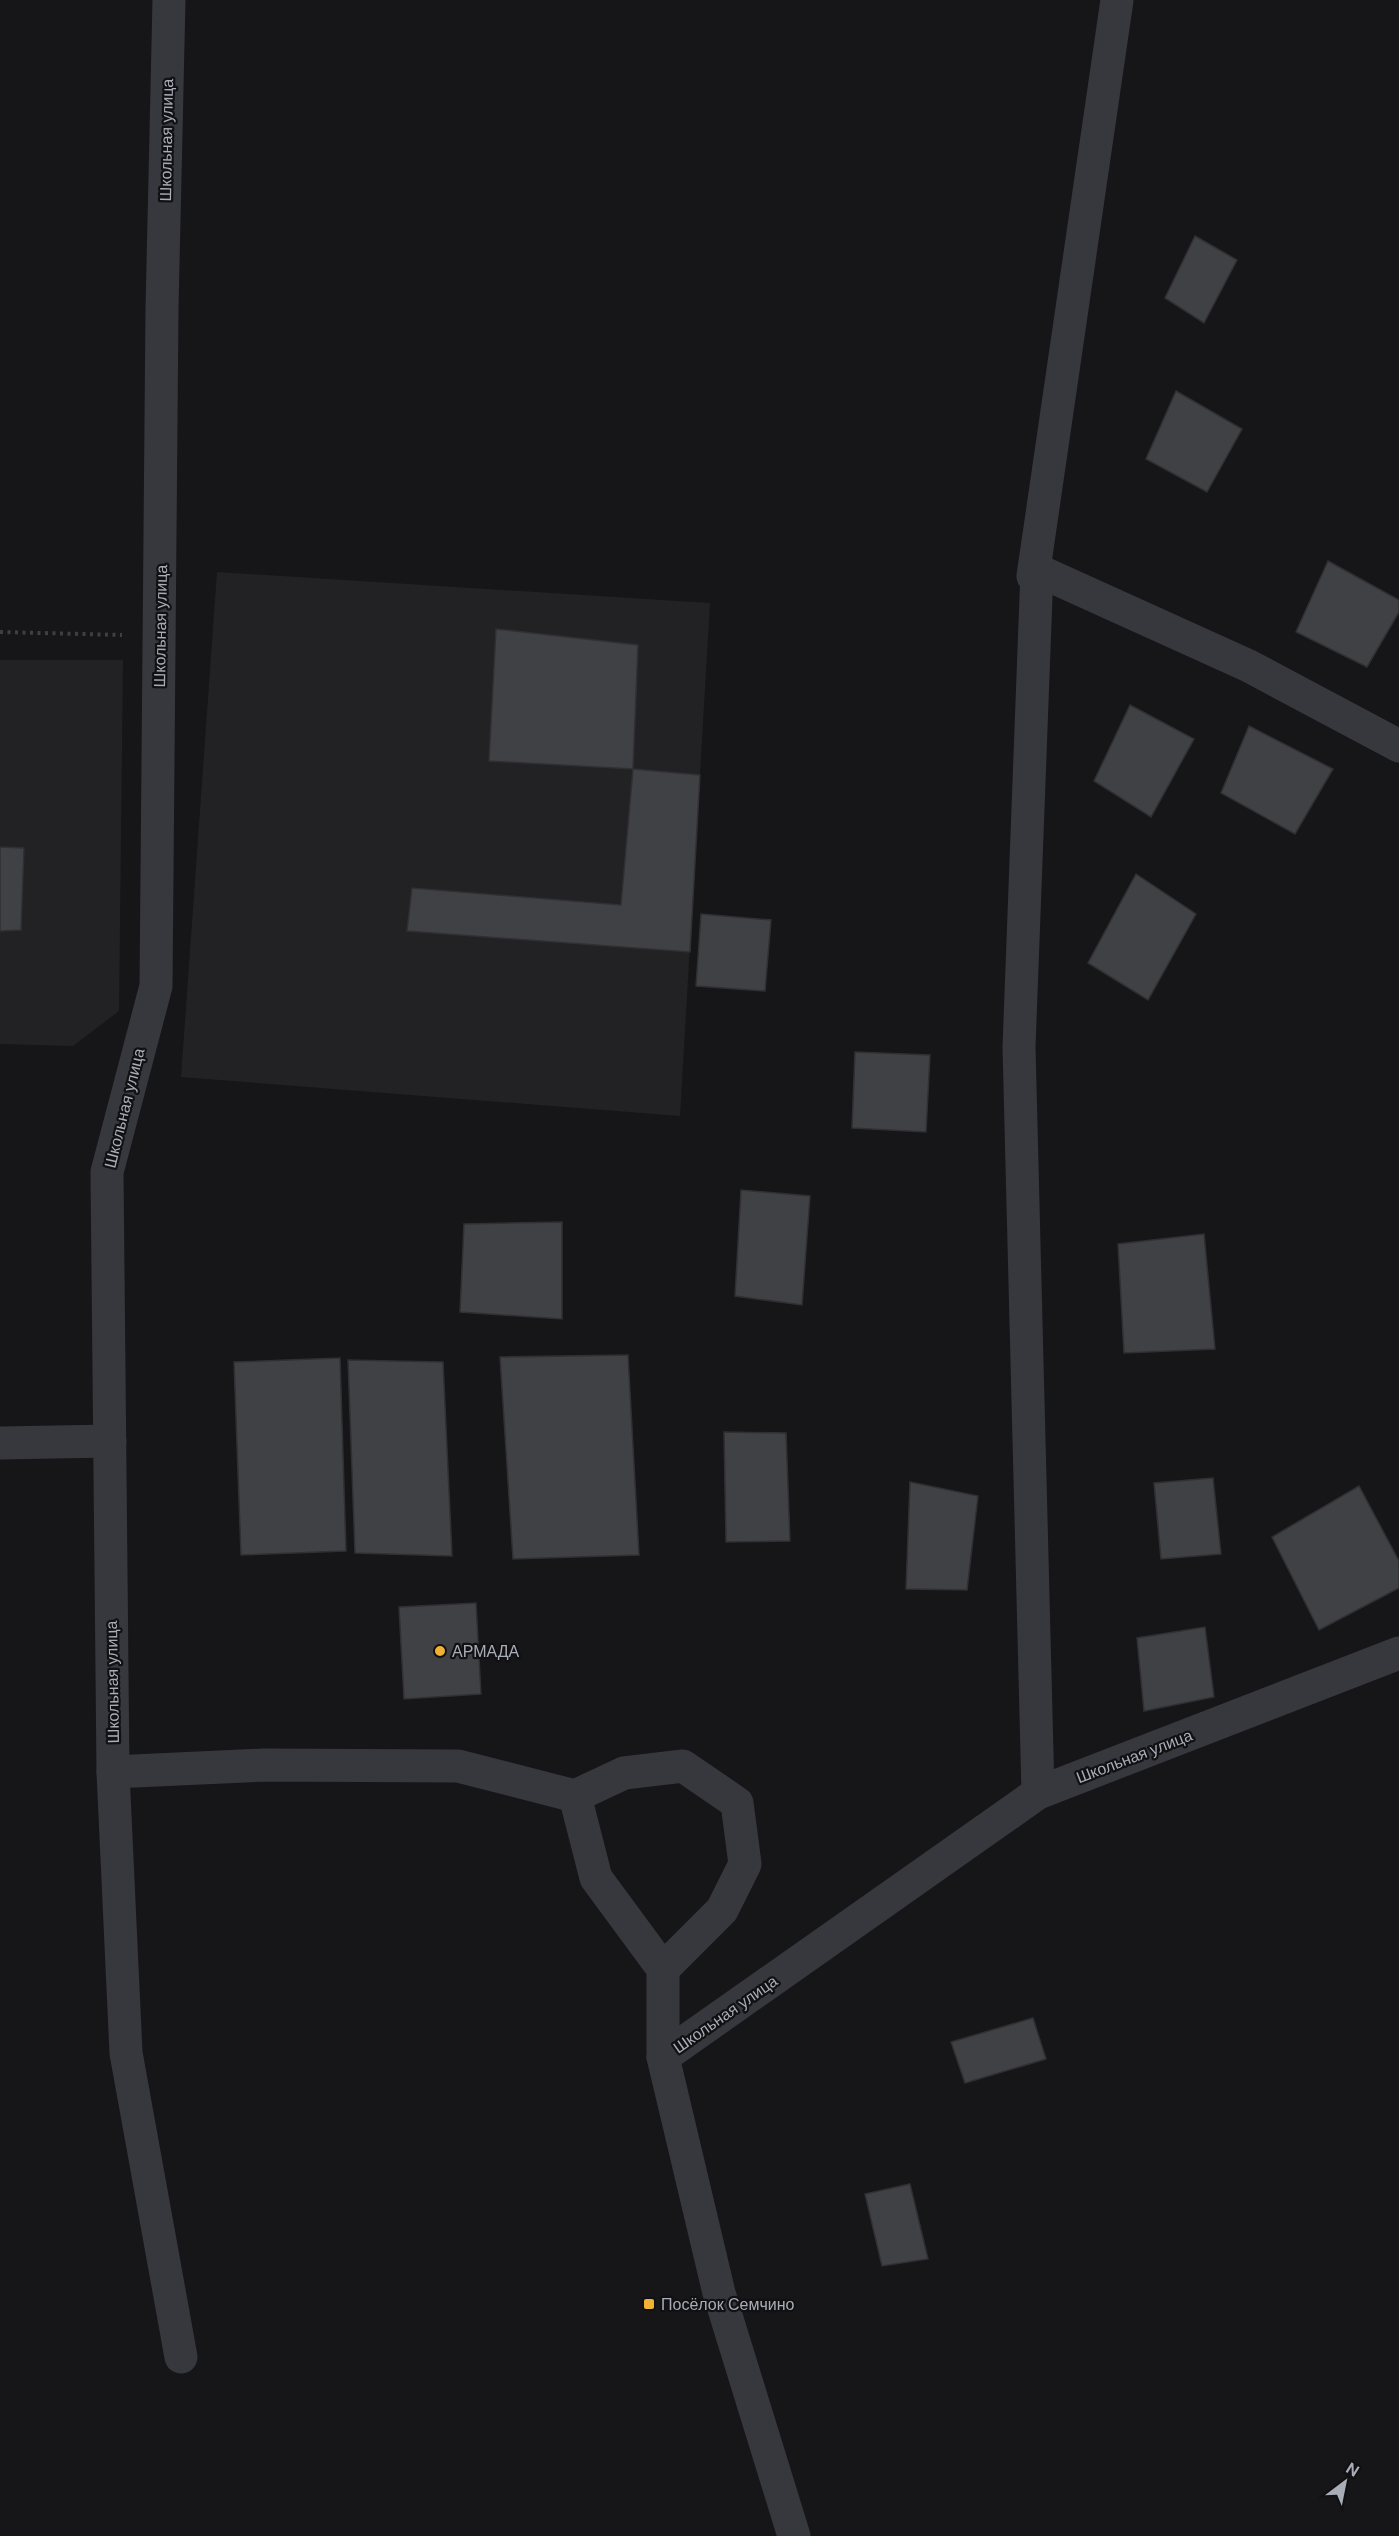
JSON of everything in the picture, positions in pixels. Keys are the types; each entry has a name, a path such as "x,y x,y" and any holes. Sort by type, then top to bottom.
{"street":[{"name":"Школьная улица","path":"169,0 162,309 156,986 107,1172 113,1772 126,2052 181,2357"},
{"path":"1037,570 1033,576 1118,0"},
{"path":"1037,570 1249,666 1399,746"},
{"path":"1037,570 1018,1047 1038,1793"},
{"path":"0,1443 110,1441"},
{"name":"Школьная улица","path":"663,2057 1038,1793 1399,1653"},
{"path":"113,1772 264,1765 458,1766 575,1796 624,1773 683,1767 737,1803 745,1864 722,1910 663,1969 596,1878 575,1796"},
{"name":"Школьная улица","path":"663,1969 663,2057"},
{"path":"663,2057 719,2293 794,2536"}],"path":[{"path":"0,632 160,636"}],"shaded area":[{"path":"217,572 710,603 680,1116 181,1077"},
{"path":"0,660 123,660 119,1011 73,1046 0,1044"}],"building":[{"path":"1195,236 1237,260 1204,323 1165,298"},
{"path":"1176,391 1242,429 1207,492 1146,459"},
{"path":"1328,561 1399,600 1399,612 1367,667 1296,632"},
{"path":"496,629 638,645 633,769 489,761"},
{"path":"1130,705 1194,739 1151,817 1094,781"},
{"path":"1249,726 1333,769 1295,834 1221,793"},
{"path":"633,769 700,775 690,952 407,931 412,888 621,905"},
{"path":"0,847 24,848 21,930 0,931"},
{"path":"1136,874 1196,914 1148,1000 1088,963"},
{"path":"701,914 771,920 765,991 696,986"},
{"path":"855,1052 930,1055 926,1132 852,1128"},
{"path":"741,1190 810,1196 802,1305 735,1296"},
{"path":"562,1222 562,1319 460,1312 464,1224"},
{"path":"1204,1234 1215,1349 1124,1353 1118,1244"},
{"path":"628,1355 639,1555 513,1559 500,1357"},
{"path":"340,1358 346,1551 241,1555 234,1362"},
{"path":"348,1360 443,1362 452,1556 355,1553"},
{"path":"724,1432 786,1433 790,1541 726,1542"},
{"path":"1213,1478 1221,1554 1161,1559 1154,1483"},
{"path":"910,1482 978,1496 967,1590 906,1589"},
{"path":"1359,1486 1399,1561 1399,1588 1319,1630 1272,1537"},
{"name":"АРМАДА","path":"476,1603 481,1694 404,1699 399,1607"},
{"path":"1205,1627 1214,1697 1144,1711 1137,1638"},
{"path":"1033,2018 1046,2059 965,2083 951,2042"},
{"path":"910,2184 928,2259 882,2266 865,2194"}],"place":[{"name":"АРМАДА","path":"440,1651"},
{"name":"Посёлок Семчино","path":"649,2304"}]}
